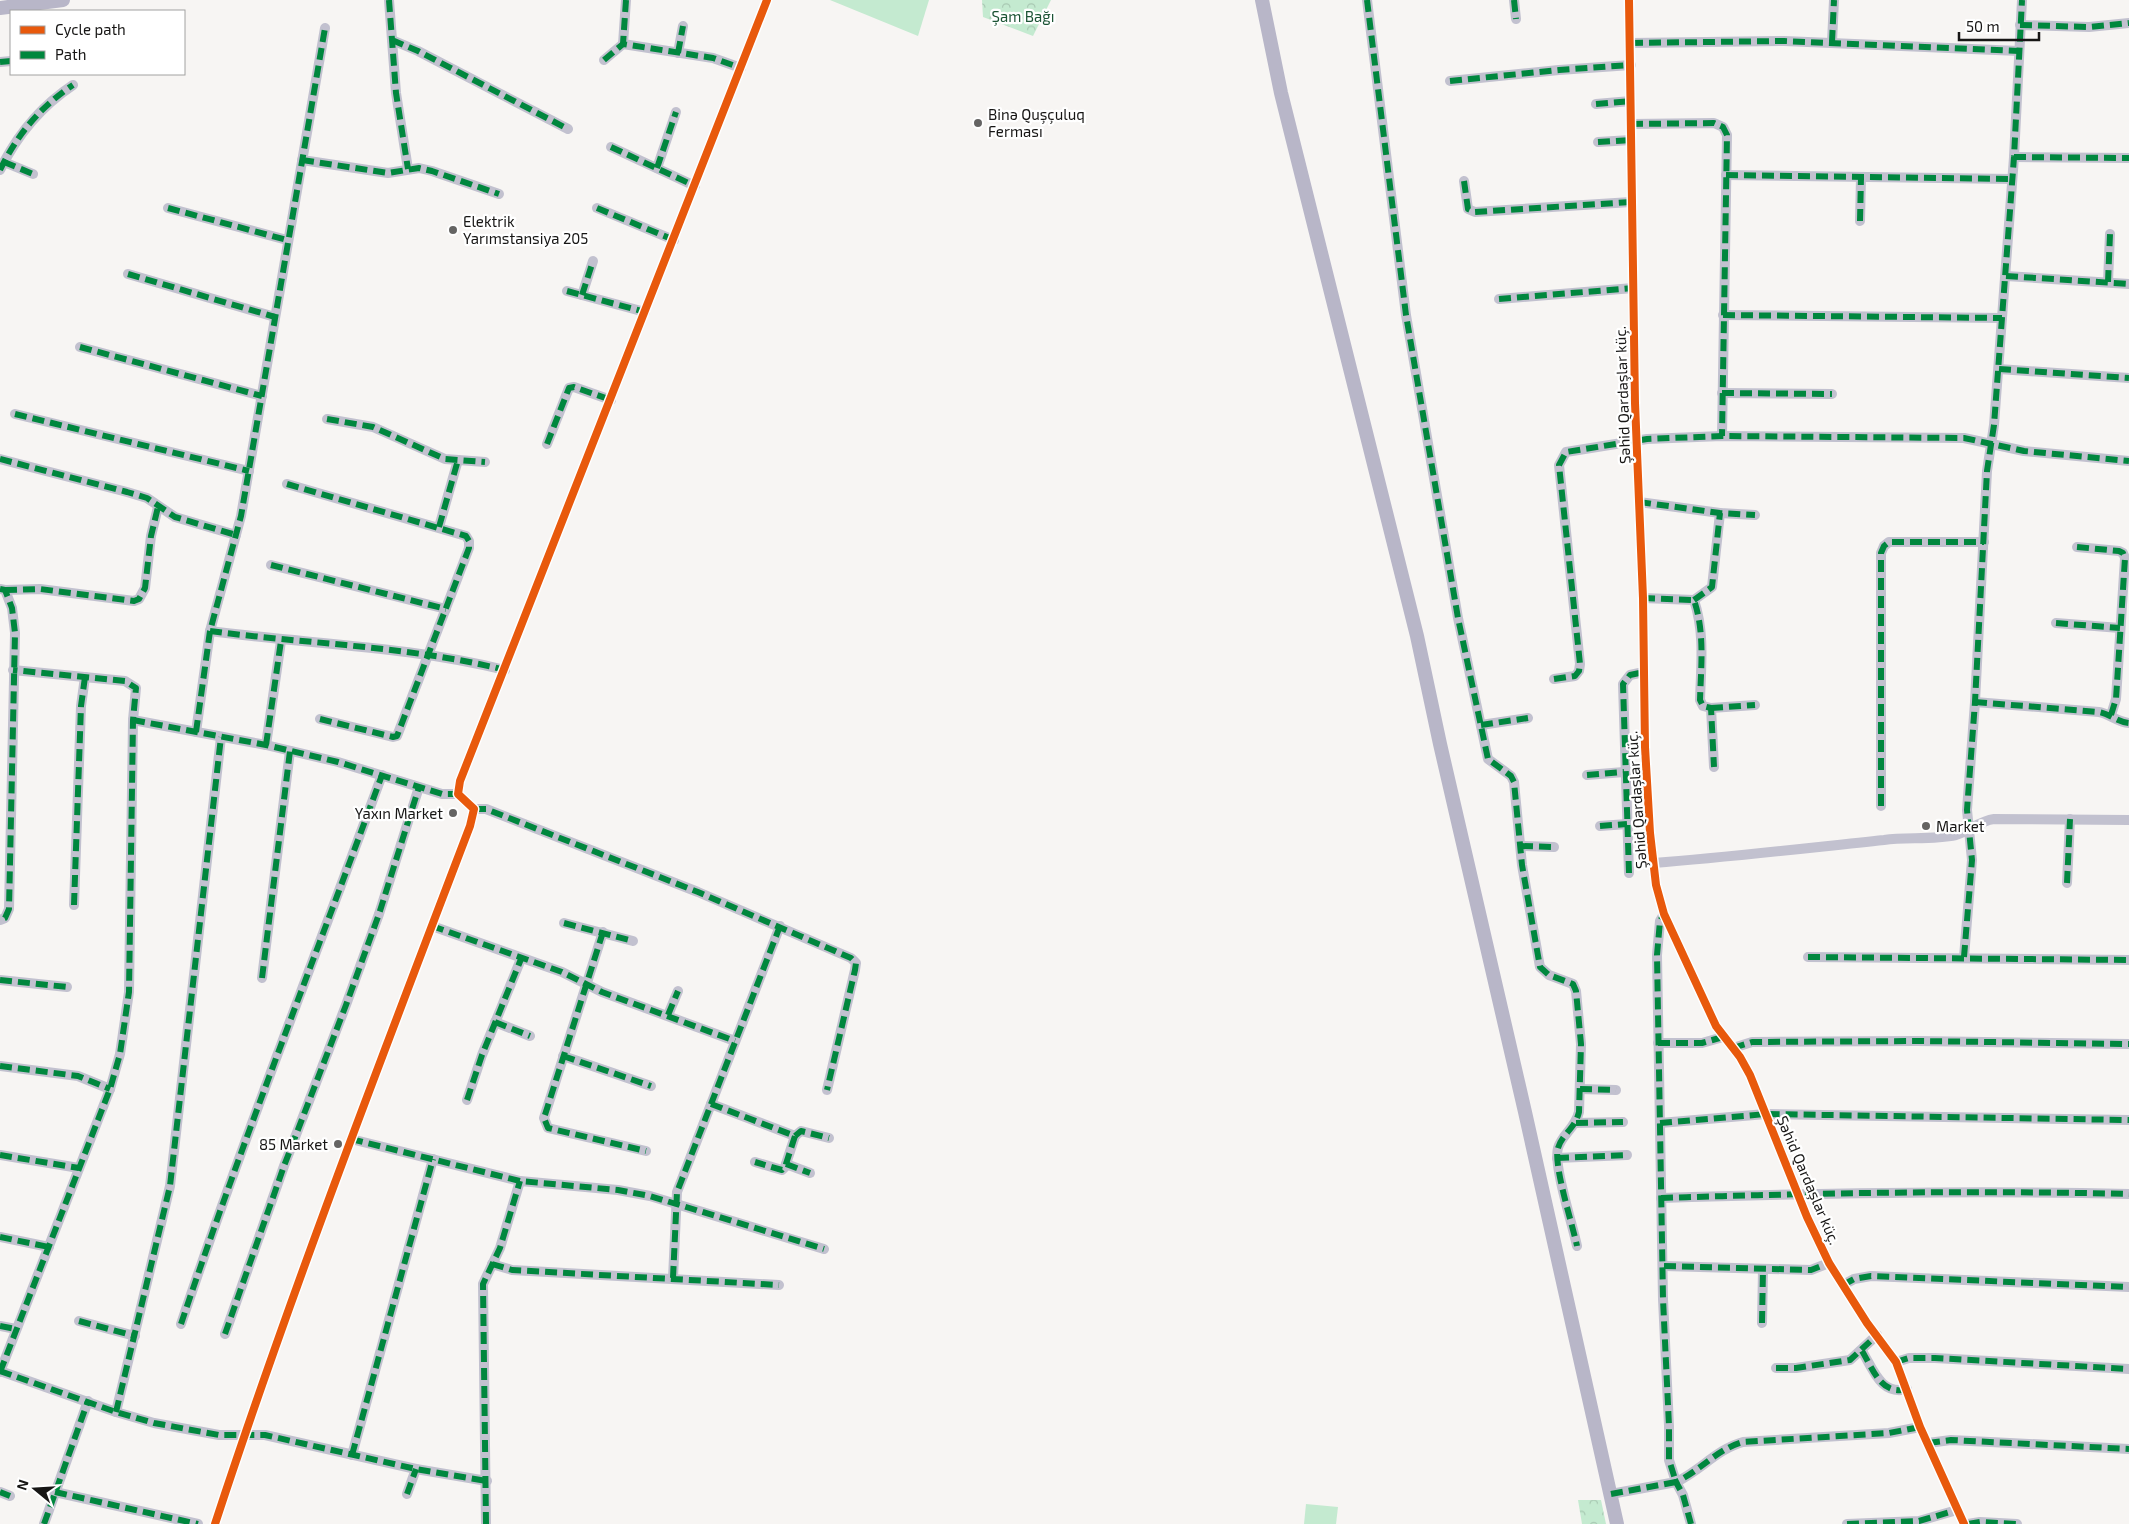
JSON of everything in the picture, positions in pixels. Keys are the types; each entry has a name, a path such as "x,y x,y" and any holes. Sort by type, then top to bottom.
{"street":[{"path":"0,8 63,0"},
{"path":"389,0 399,116 408,169"},
{"path":"604,60 623,44 626,0"},
{"path":"458,794 460,782 767,0"},
{"path":"1262,0 1284,102 1417,636 1617,1524"},
{"path":"1367,0 1406,315 1458,618 1488,759 1511,776 1514,782 1521,846 1540,967 1549,975 1573,984 1576,992 1581,1044 1580,1089 1576,1123 1561,1142 1557,1158 1577,1246"},
{"path":"1514,0 1516,19"},
{"name":"Şəhid Qardaşlar küç.","path":"1629,0 1631,43 1631,202 1647,784 1654,863 1664,914 1723,1038 1733,1048 1750,1075 1797,1194 1830,1263 1896,1362 1920,1427 1964,1524"},
{"path":"1832,42 1834,0"},
{"path":"1964,957 1972,860 1967,810 1976,702 1988,471 1993,443 2006,276 2022,0"},
{"path":"2020,25 2088,27 2129,23"},
{"path":"678,53 683,26"},
{"path":"196,732 210,631 236,536 249,471 324,28"},
{"path":"392,40 418,51 568,129"},
{"path":"1631,43 1832,42 2019,51"},
{"path":"623,44 713,58 741,68"},
{"path":"1450,81 1631,65"},
{"path":"33,174 2,166 22,132 54,98 73,85"},
{"path":"1596,104 1630,101"},
{"path":"656,168 676,112"},
{"path":"1631,124 1719,125 1726,130 1722,436"},
{"path":"1598,142 1631,140"},
{"path":"611,147 695,186"},
{"path":"2014,157 2129,158"},
{"path":"302,160 380,172 408,169 432,171 499,194"},
{"path":"1726,175 2012,179"},
{"path":"1860,221 1861,177"},
{"path":"1464,181 1468,209 1475,212 1631,202"},
{"path":"168,208 288,240"},
{"path":"597,208 674,240"},
{"path":"2108,282 2110,234"},
{"path":"582,295 594,261"},
{"path":"128,274 275,317"},
{"path":"2006,276 2129,284"},
{"path":"1499,299 1633,288"},
{"path":"567,291 645,312"},
{"path":"1723,315 2002,318"},
{"path":"80,346 262,396"},
{"path":"1999,369 2129,378"},
{"path":"547,444 569,388 574,387 611,400"},
{"path":"1722,393 1832,394"},
{"path":"15,414 249,471"},
{"path":"327,419 373,427 436,456 485,462"},
{"path":"1554,680 1575,676 1579,671 1580,664 1559,465 1561,458 1566,452 1637,440 1722,436 1964,438 2024,451 2129,460"},
{"path":"0,459 147,498 175,517 236,536"},
{"path":"439,527 458,460"},
{"path":"287,484 439,527 466,536 470,541 469,548 397,736 393,737 320,718"},
{"path":"1639,502 1720,513 1755,515"},
{"path":"0,920 6,918 9,909 14,619 3,589 40,589 134,601 139,599 145,588 151,536 158,507"},
{"path":"1643,598 1694,600 1708,592 1714,578 1720,513"},
{"path":"1881,806 1881,553 1884,546 1889,542 1984,542"},
{"path":"2077,547 2123,553 2126,594 2120,628 2116,699 2111,715"},
{"path":"271,565 446,609"},
{"path":"1694,600 1700,618 1702,636 1700,700 1703,706 1711,708 1755,705"},
{"path":"2056,623 2120,628"},
{"path":"210,631 281,641 428,655 505,670"},
{"path":"266,745 281,641"},
{"path":"13,670 126,682 134,685 136,688 133,720 129,992 120,1054 110,1089 0,1372 116,1412 177,1428 219,1434 264,1435 416,1469 487,1481"},
{"path":"1629,872 1624,772 1623,684 1630,674 1644,672"},
{"path":"74,905 81,706 84,677"},
{"path":"1976,702 2099,712 2111,715 2121,722 2129,723"},
{"path":"1711,708 1714,767"},
{"path":"1481,724 1528,718"},
{"path":"133,720 266,745 382,775 442,794 458,794 474,809"},
{"path":"116,1412 135,1336 141,1300 170,1186 220,737"},
{"path":"262,978 290,751"},
{"path":"1587,775 1624,772"},
{"path":"181,1324 253,1117 297,1005 382,775"},
{"path":"226,1334 287,1157 350,996 418,787"},
{"path":"474,809 481,808 495,812 655,874 851,958 856,963 826,1090"},
{"path":"215,1524 244,1436 351,1139 470,826 474,809"},
{"path":"2067,883 2070,819"},
{"path":"1654,863 1742,856 1885,840 1950,836 1968,829 1982,820 2129,820"},
{"path":"1600,826 1627,824"},
{"path":"1521,846 1554,847"},
{"path":"1664,914 1660,921 1657,947 1661,1198 1669,1460 1676,1482 1683,1495 1691,1524"},
{"path":"564,923 633,941"},
{"path":"432,926 562,972 585,983 735,1041"},
{"path":"673,1278 676,1202 679,1187 780,926"},
{"path":"603,932 585,983 544,1118 544,1124 548,1128 646,1151"},
{"path":"1808,957 2129,960"},
{"path":"467,1100 495,1022 521,959"},
{"path":"0,980 67,987"},
{"path":"668,1015 678,991"},
{"path":"495,1022 530,1036"},
{"path":"1658,1043 1702,1044 1723,1038"},
{"path":"1733,1048 1752,1042 1917,1041 2129,1044"},
{"path":"563,1056 651,1086"},
{"path":"0,1066 78,1076 110,1089"},
{"path":"1580,1089 1616,1090"},
{"path":"711,1104 795,1136"},
{"path":"1660,1123 1766,1114 2129,1120"},
{"path":"1576,1123 1622,1122"},
{"path":"755,1162 782,1170 786,1164 795,1136 801,1131 830,1138"},
{"path":"351,1139 520,1181 618,1190 676,1202 824,1249"},
{"path":"0,1155 79,1168"},
{"path":"1557,1158 1627,1155"},
{"path":"352,1455 433,1159"},
{"path":"786,1164 810,1173"},
{"path":"486,1524 487,1481 483,1284 500,1248 520,1181"},
{"path":"1661,1198 2001,1191 2129,1194"},
{"path":"0,1237 49,1246"},
{"path":"1664,1266 1812,1270 1830,1263"},
{"path":"492,1264 512,1270 779,1284"},
{"path":"1762,1323 1763,1269"},
{"path":"1844,1286 1854,1279 1872,1276 2129,1287"},
{"path":"79,1322 135,1336"},
{"path":"0,1326 16,1329"},
{"path":"1776,1368 1850,1360 1877,1336"},
{"path":"1862,1350 1880,1382 1887,1388 1899,1391 1907,1389"},
{"path":"1896,1362 1909,1358 1935,1358 2129,1369"},
{"path":"44,1524 88,1401"},
{"path":"1611,1494 1676,1482 1686,1477 1728,1446 1743,1442 1889,1433 1920,1427"},
{"path":"1928,1443 1951,1440 2129,1449"},
{"path":"408,1494 416,1469"},
{"path":"0,1492 10,1496"},
{"path":"55,1492 198,1524"},
{"path":"1847,1524 1929,1521 1957,1510"},
{"path":"1968,1524 1980,1522 2017,1524"}],"green space":[{"path":"830,0 929,0 918,36"},
{"name":"Şam Bağı","path":"982,0 1051,0 1033,36 983,17"},
{"path":"1578,1500 1601,1500 1606,1524 1582,1524"},
{"path":"1306,1504 1338,1507 1336,1524 1304,1524"}],"marked path":[{"path":"389,0 396,93 408,169"},
{"path":"626,0 623,44 713,58 741,68"},
{"path":"1367,0 1406,315 1458,618 1488,759 1511,776 1514,782 1522,865 1540,967 1549,975 1573,984 1576,991 1581,1044 1579,1112 1575,1123 1562,1139 1557,1156 1558,1168 1577,1246"},
{"path":"1514,0 1516,19"},
{"path":"1832,42 1834,0"},
{"path":"1964,957 1972,860 1967,810 1975,702 1987,471 1994,425 2014,157 2022,0"},
{"path":"2020,25 2089,27 2129,23"},
{"path":"678,53 683,26"},
{"path":"196,732 210,631 241,516 325,28"},
{"path":"392,40 418,51 568,129"},
{"path":"1631,43 1784,41 2019,51"},
{"path":"604,60 623,44"},
{"path":"0,62 10,61"},
{"path":"1450,81 1631,65"},
{"path":"0,170 14,145 40,112 73,85"},
{"path":"1596,104 1631,101"},
{"path":"657,168 676,112"},
{"path":"1631,124 1714,123 1723,127 1727,135 1722,436"},
{"path":"1598,142 1631,140"},
{"path":"611,147 695,186"},
{"path":"2014,157 2129,158"},
{"path":"302,160 388,173 419,168 499,194"},
{"path":"4,162 33,174"},
{"path":"1726,175 2012,179"},
{"path":"1860,221 1861,177"},
{"path":"1464,181 1468,209 1475,212 1631,202"},
{"path":"168,208 287,240"},
{"path":"597,208 674,240"},
{"path":"2108,282 2110,234"},
{"path":"582,295 593,261"},
{"path":"128,274 275,317"},
{"path":"2006,276 2129,284"},
{"path":"1499,299 1633,288"},
{"path":"567,291 645,312"},
{"path":"1723,315 2002,318"},
{"path":"80,347 262,396"},
{"path":"1999,369 2129,378"},
{"path":"547,444 569,388 574,387 611,400"},
{"path":"1722,393 1832,394"},
{"path":"15,414 249,471"},
{"path":"327,419 373,427 445,459 485,462"},
{"path":"1554,679 1575,676 1579,671 1580,664 1559,465 1566,452 1647,439 1722,436 1964,438 2024,451 2129,461"},
{"path":"0,459 147,498 175,517 236,535"},
{"path":"439,527 458,460"},
{"path":"287,484 466,536 469,541 469,548 397,736 393,737 320,719"},
{"path":"1639,502 1720,513 1755,515"},
{"path":"5,590 40,589 134,601 139,599 145,588 151,536 158,507"},
{"path":"1694,600 1712,587 1720,513"},
{"path":"1881,806 1881,553 1884,546 1889,542 1984,542"},
{"path":"2077,547 2119,551 2123,553 2125,558 2116,699 2111,715"},
{"path":"271,565 446,609"},
{"path":"0,589 5,590 12,608 15,633 9,909 5,918 0,920"},
{"path":"1643,598 1694,600 1701,637 1700,700 1703,706 1711,708 1714,767"},
{"path":"2056,623 2120,628"},
{"path":"210,631 358,646 469,662 505,670"},
{"path":"266,745 281,641"},
{"path":"0,1372 110,1089 120,1054 129,992 133,720 136,688 125,681 13,670"},
{"path":"1629,873 1623,684 1630,675 1644,672"},
{"path":"74,905 81,706 85,677"},
{"path":"1975,702 2099,712 2129,723"},
{"path":"1711,708 1755,705"},
{"path":"1481,725 1528,718"},
{"path":"133,720 266,745 338,762 442,794 458,794"},
{"path":"116,1412 170,1186 221,737"},
{"path":"262,978 290,751"},
{"path":"1587,775 1624,772"},
{"path":"181,1324 254,1117 382,775"},
{"path":"225,1334 284,1166 379,914 419,787"},
{"path":"474,809 486,809 698,892 851,958 856,963 855,970 827,1090"},
{"path":"2067,883 2070,819"},
{"path":"1600,826 1627,824"},
{"path":"1521,846 1554,847"},
{"path":"1611,1494 1676,1482 1669,1460 1663,1299 1657,955 1660,921 1664,914"},
{"path":"564,923 633,941"},
{"path":"432,926 562,972 602,992 735,1041"},
{"path":"673,1278 677,1192 780,926"},
{"path":"603,932 544,1118 548,1128 646,1151"},
{"path":"1808,957 2129,960"},
{"path":"467,1100 482,1055 521,959"},
{"path":"0,980 67,987"},
{"path":"668,1015 678,991"},
{"path":"495,1022 530,1036"},
{"path":"1658,1043 1702,1043 1723,1037"},
{"path":"1733,1048 1752,1042 1917,1041 2129,1044"},
{"path":"563,1056 651,1086"},
{"path":"0,1066 78,1076 110,1089"},
{"path":"1580,1089 1616,1090"},
{"path":"711,1104 795,1136 785,1167 782,1170 755,1162"},
{"path":"1660,1123 1766,1114 2129,1120"},
{"path":"1576,1123 1623,1122"},
{"path":"795,1136 801,1131 829,1138"},
{"path":"351,1139 520,1181 618,1190 650,1196 824,1249"},
{"path":"0,1155 79,1168"},
{"path":"1557,1158 1627,1155"},
{"path":"352,1455 433,1159"},
{"path":"786,1164 810,1173"},
{"path":"486,1524 483,1284 500,1248 520,1181"},
{"path":"1661,1198 1895,1193 2129,1194"},
{"path":"0,1237 49,1247"},
{"path":"1664,1266 1811,1270 1829,1263"},
{"path":"492,1264 512,1270 779,1285"},
{"path":"1762,1323 1763,1269"},
{"path":"1843,1285 1854,1279 1871,1276 2129,1287"},
{"path":"79,1321 135,1336"},
{"path":"0,1326 16,1329"},
{"path":"1776,1368 1796,1368 1850,1360 1877,1335"},
{"path":"1862,1351 1874,1373 1884,1385 1891,1389 1907,1389"},
{"path":"1896,1362 1909,1358 1935,1358 2129,1369"},
{"path":"0,1371 116,1412 154,1423 219,1435 265,1435 416,1469 487,1481"},
{"path":"44,1524 88,1401"},
{"path":"1691,1524 1683,1495 1676,1482 1734,1445 1743,1442 1889,1433 1920,1427"},
{"path":"1928,1443 1951,1440 2129,1449"},
{"path":"407,1494 416,1469"},
{"path":"0,1492 10,1496"},
{"path":"55,1492 198,1524"},
{"path":"1847,1524 1919,1521 1957,1510"},
{"path":"1968,1524 1980,1522 2017,1524"}],"cycle path":[{"path":"215,1524 306,1261 470,826 474,809 458,794 460,781 767,0"},
{"path":"1629,0 1635,403 1643,598 1645,747 1650,833 1656,885 1664,914 1716,1026 1740,1057 1750,1075 1807,1217 1829,1263 1867,1323 1896,1362 1920,1427 1964,1524"}],"place":[{"name":"Binə Quşçuluq Ferması","path":"978,123"},
{"name":"Elektrik Yarımstansiya 205","path":"453,230"},
{"name":"Yaxın Market","path":"453,813"},
{"name":"Market","path":"1926,826"},
{"name":"85 Market","path":"338,1144"}]}
